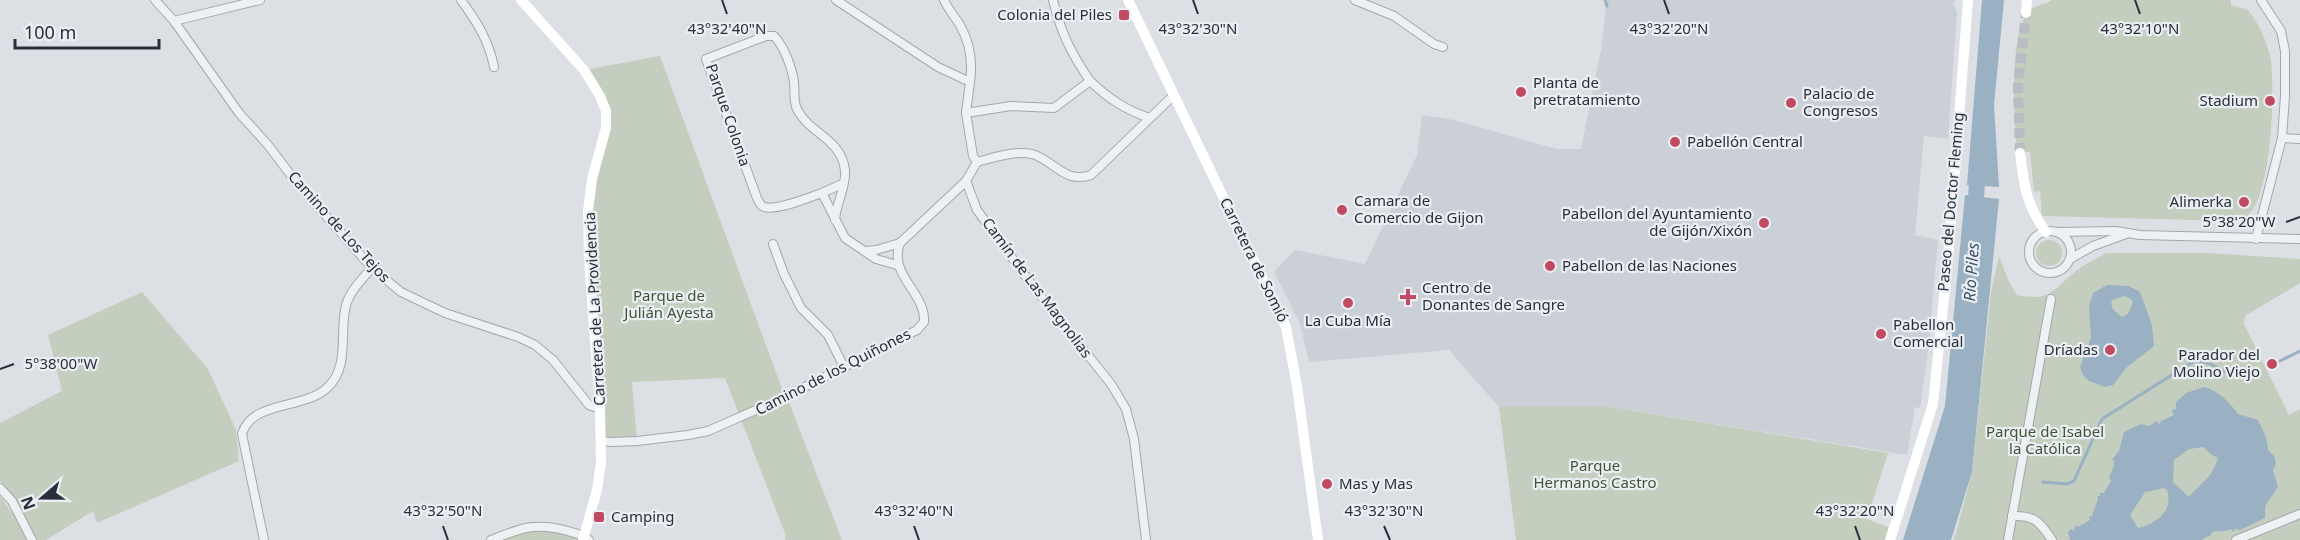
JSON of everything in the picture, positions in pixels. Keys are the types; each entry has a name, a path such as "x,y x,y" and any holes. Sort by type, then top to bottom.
{"street":[{"name":"Camino de Los Tejos","path":"155,0 174,21 239,113 372,268 400,292 445,313 518,337 535,345 553,360 589,405 600,409"},
{"path":"174,21 260,0"},
{"path":"462,0 482,30 491,50 494,67"},
{"name":"Carretera de La Providencia","path":"521,0 584,70 600,96 606,111 606,128 592,179 588,211 602,462 585,538"},
{"path":"836,0 938,67 970,82"},
{"path":"944,0 961,28 973,65 966,114 976,162"},
{"path":"1053,0 1059,27 1067,45 1090,81 1107,97 1129,111 1150,118"},
{"name":"Carretera de Somió","path":"1128,0 1286,327 1297,386 1318,540"},
{"path":"1355,0 1394,16 1434,44 1443,47"},
{"name":"Paseo del Doctor Fleming","path":"1890,540 1933,404 1948,258 1968,0"},
{"path":"2026,0 2026,13"},
{"path":"2256,238 2282,138 2285,96 2285,51 2281,31 2261,0"},
{"name":"Parque Colonia","path":"836,220 836,207 846,172 841,155 831,141 815,129 797,108 794,80 780,42 774,36 766,36 706,59 757,198 762,206 770,209 778,207 842,184"},
{"path":"966,114 1011,106 1054,108 1090,81"},
{"path":"976,162 1022,153 1033,154 1072,177 1080,179 1091,175 1174,95"},
{"path":"2282,138 2300,139"},
{"path":"2020,153 2025,191 2033,215 2051,232 2069,243 2070,259"},
{"path":"822,193 845,238 876,259 897,265 896,253 900,243 966,181 976,162"},
{"name":"Camín de Las Magnolias","path":"966,181 978,210 1032,285 1111,384 1126,409 1134,439 1146,540"},
{"path":"2126,234 2093,246 2070,259 2064,268 2054,273 2043,272 2034,266 2029,257 2030,246 2036,237 2051,232 2116,231 2126,234 2300,239"},
{"path":"865,251 900,243"},
{"path":"774,244 784,274 801,308 828,335 844,367"},
{"name":"Camino de los Quiñones","path":"602,441 637,441 708,431 785,397 917,330 924,322 925,315 907,279 897,265"},
{"path":"264,540 242,434 245,424 258,414 315,397 338,376 342,362 345,308 354,288 372,268"},
{"path":"2008,540 2051,299"},
{"path":"0,488 12,501 32,540"},
{"path":"2238,539 2300,514"},
{"path":"2013,516 2027,515 2042,524 2052,540"},
{"path":"491,540 525,526 552,526 585,538"}],"shaded area":[{"path":"1607,0 1956,0 1953,3 1957,12 1948,139 1924,136 1915,235 1938,240 1920,408 1915,407 1907,455 1613,407 1499,407 1449,350 1309,362 1300,324 1274,272 1295,250 1365,264 1417,155 1422,115 1454,120 1557,149 1581,149 1601,50"}],"green space":[{"path":"2052,0 2231,0 2231,5 2248,10 2259,26 2270,56 2272,115 2267,166 2262,189 2255,206 2246,217 2232,221 2042,216 2040,191 2034,192 2030,152 2018,153 2014,80 2015,59 2022,23 2030,10"},
{"name":"Parque de Julián Ayesta","path":"660,56 785,397 789,402 842,540 785,540 786,536 725,378 632,382 637,441 602,441 588,211 606,111 584,70"},
{"path":"2049,240 2058,244 2062,253 2058,262 2049,266 2040,262 2036,253 2040,244"},
{"name":"Parque de Isabel la Católica","path":"2106,253 2208,253 2300,259 2300,283 2245,316 2244,324 2289,415 2300,409 2300,540 1954,540 1972,472 1991,292 1999,256 2008,280 2017,295 2038,297 2051,292 2079,268"},
{"path":"142,292 208,369 236,430 239,461 97,523 93,511 46,540 36,540 17,501 0,481 0,423 62,391 48,335"},
{"name":"Parque Hermanos Castro","path":"1499,407 1612,407 1888,453 1867,519 1893,529 1890,540 1516,540"},
{"path":"0,496 20,524 27,540 0,540"},
{"path":"552,526 583,540 491,540"}],"water":[{"path":"1982,0 2004,0 1994,105 1999,187 1967,185"},
{"path":"1965,195 1999,199 1972,472 1951,540 1903,540 1945,406"},
{"path":"2107,285 2129,286 2140,292 2152,325 2154,346 2126,368 2113,385 2105,387 2089,381 2083,375 2080,367 2091,338 2089,306 2093,293","holes":["2124,296 2133,302 2128,314 2122,317 2112,308 2112,300"]},
{"path":"2204,387 2223,398 2238,414 2258,420 2266,438 2268,450 2274,456 2276,464 2273,470 2278,487 2265,506 2265,518 2240,530 2234,529 2234,532 2230,529 2211,533 2211,536 2202,540 2070,540 2068,532 2071,529 2073,531 2076,525 2078,527 2090,520 2097,496 2101,496 2099,493 2104,493 2111,481 2109,477 2114,466 2112,460 2119,451 2124,432 2141,424 2149,426 2156,421 2159,424 2174,415 2172,412 2176,409 2176,402 2186,393","holes":["2203,447 2218,458 2210,475 2189,497 2173,482 2174,460 2189,449","2164,488 2169,497 2166,510 2157,520 2138,528 2130,515 2145,492"]}],"waterway":[{"path":"1605,0 1607,6"},
{"name":"Río Piles","path":"1975,218 1978,162"},
{"path":"2280,361 2300,351"},
{"path":"2043,482 2067,484 2074,481 2102,419 2194,361 2208,363 2238,377 2259,373"}],"tunnel":[{"path":"2020,153 2018,87 2026,13"}],"place":[{"name":"Colonia del Piles","path":"1124,15"},
{"name":"Planta de pretratamiento","path":"1521,92"},
{"name":"Stadium","path":"2270,101"},
{"name":"Palacio de Congresos","path":"1791,103"},
{"name":"Pabellón Central","path":"1675,142"},
{"name":"Alimerka","path":"2244,202"},
{"name":"Camara de Comercio de Gijon","path":"1342,210"},
{"name":"Pabellon del Ayuntamiento de Gijón/Xixón","path":"1764,223"},
{"name":"Pabellon de las Naciones","path":"1550,266"},
{"name":"Centro de Donantes de Sangre","path":"1408,297"},
{"name":"La Cuba Mía","path":"1348,303"},
{"name":"Pabellon Comercial","path":"1881,334"},
{"name":"Dríadas","path":"2110,350"},
{"name":"Parador del Molino Viejo","path":"2272,364"},
{"name":"Mas y Mas","path":"1327,484"},
{"name":"Camping","path":"599,517"}]}
